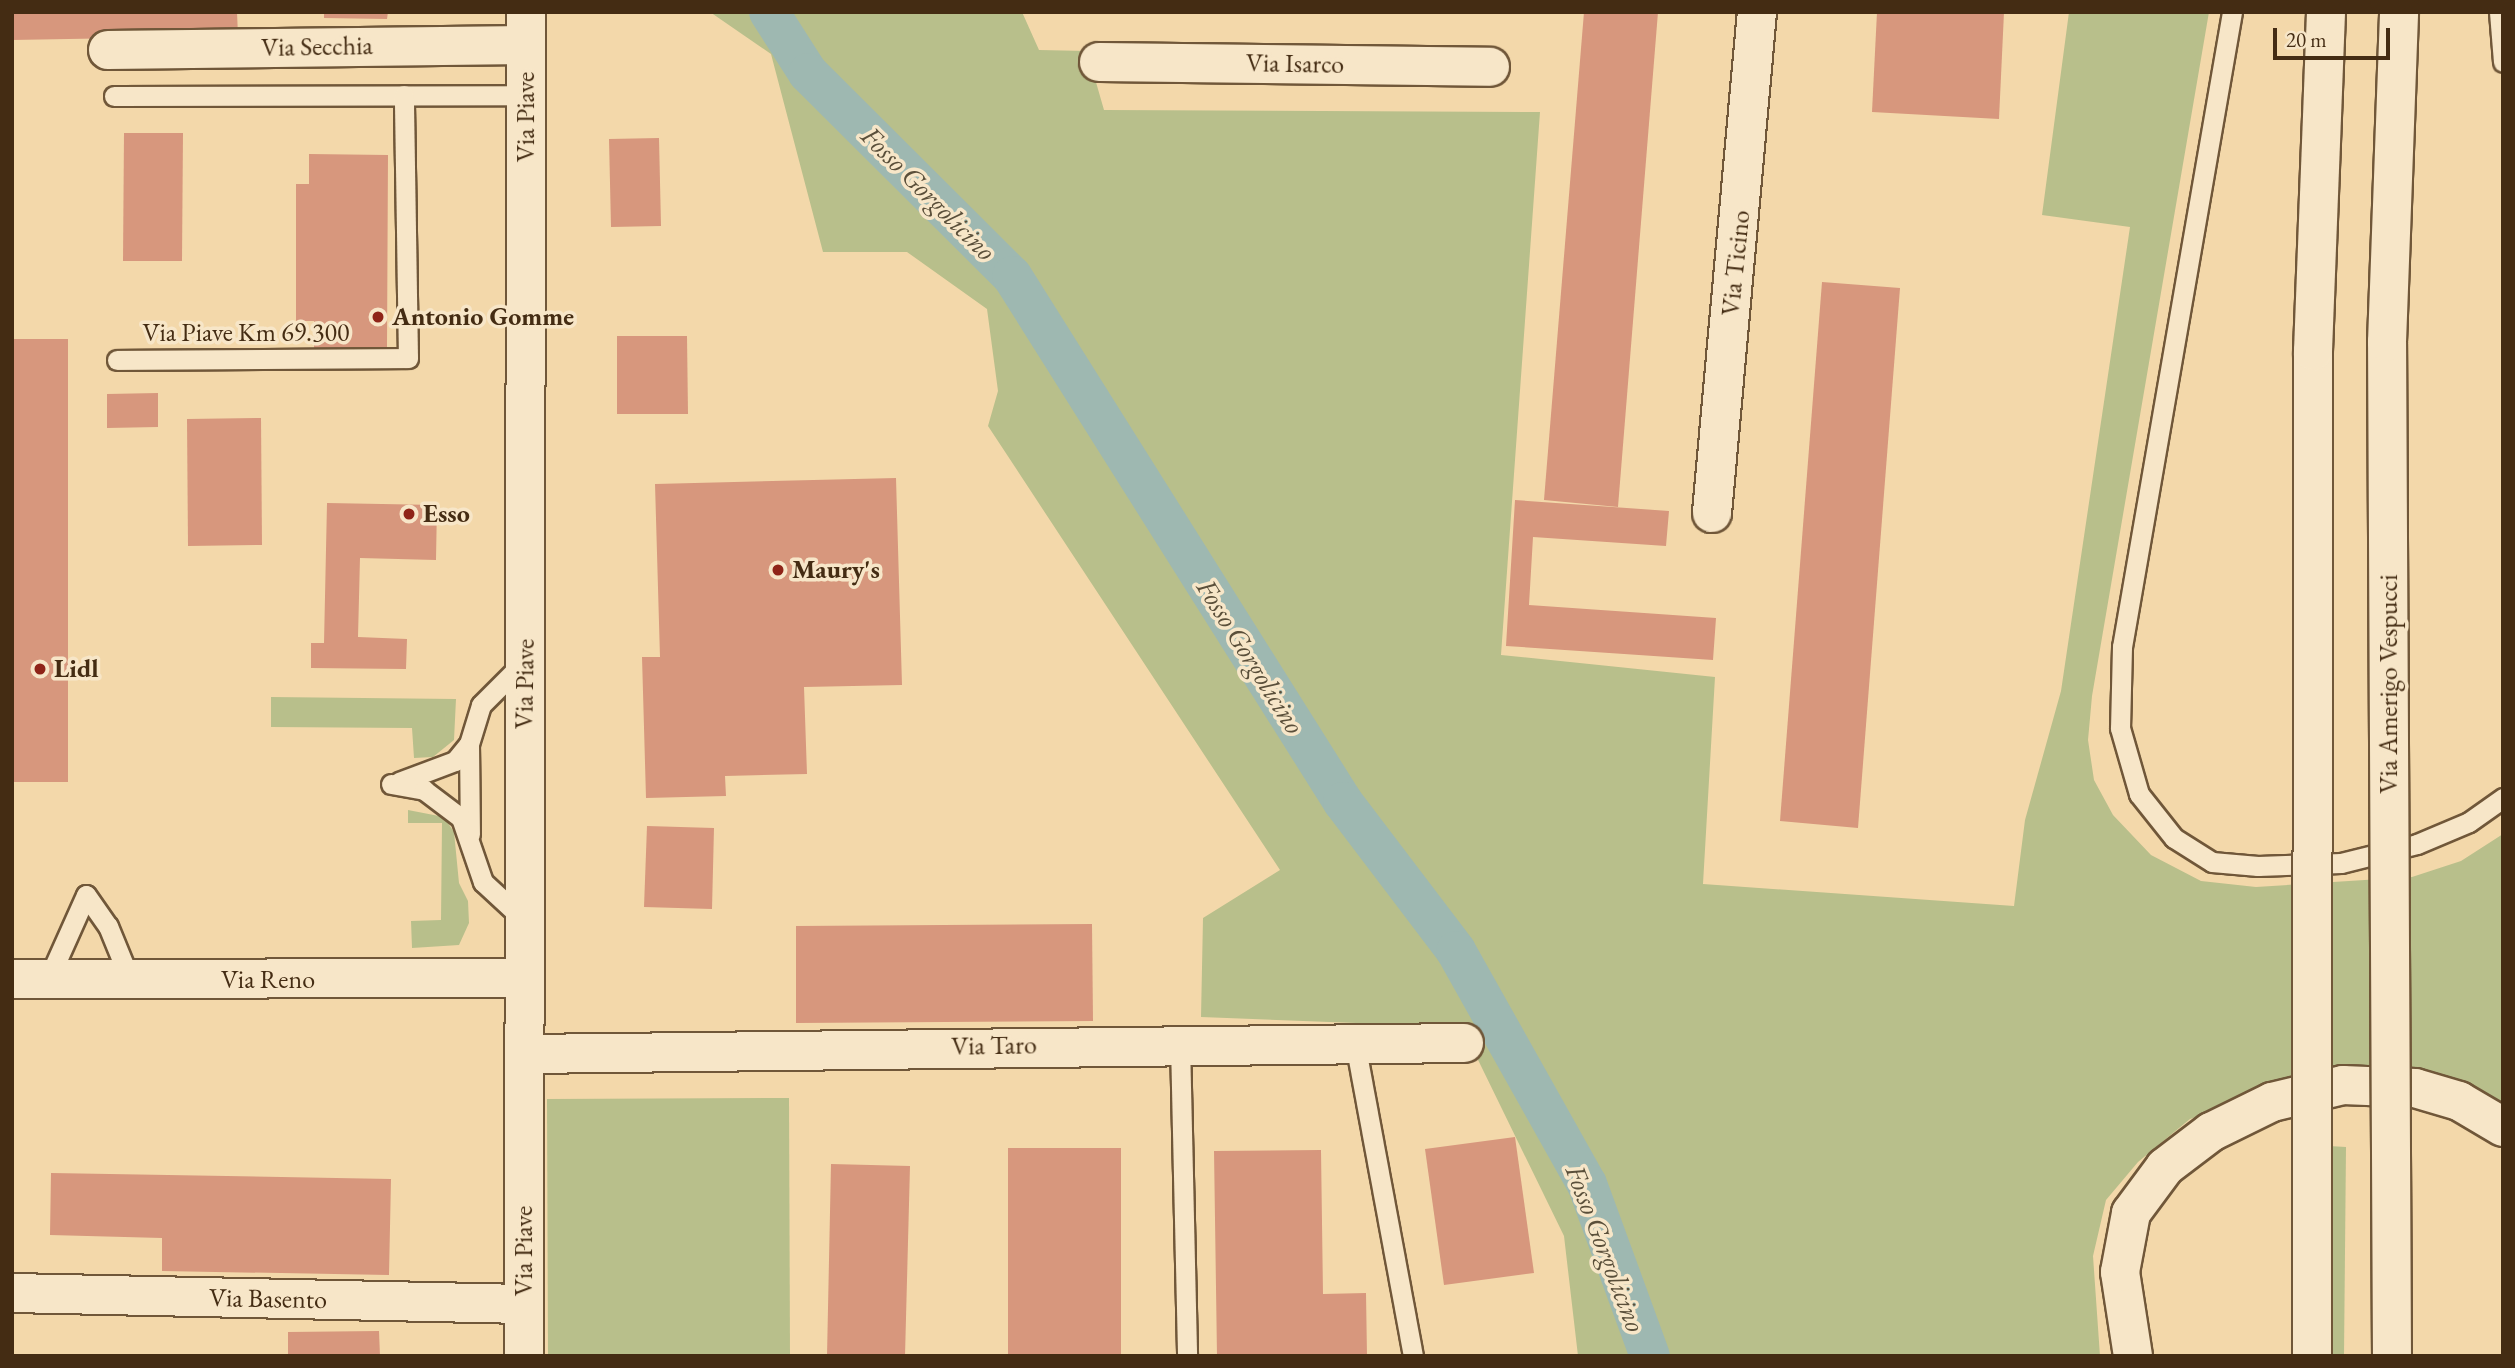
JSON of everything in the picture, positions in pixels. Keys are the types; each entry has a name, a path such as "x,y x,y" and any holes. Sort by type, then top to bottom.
{"street":[{"name":"Via Ticino","path":"1712,513 1757,12"},
{"path":"2312,1356 2313,351 2326,12"},
{"name":"Via Amerigo Vespucci","path":"2392,1356 2387,342 2399,12"},
{"name":"Via Secchia","path":"108,50 526,29"},
{"name":"Via Piave","path":"524,1356 526,29"},
{"name":"Via Isarco","path":"1100,62 1490,67"},
{"name":"Via Reno","path":"30,979 523,978"},
{"name":"Via Taro","path":"524,1054 1180,1043 1464,1043"},
{"path":"2133,1356 2120,1272 2132,1213 2165,1167 2211,1132 2272,1102 2343,1085 2415,1088 2459,1101 2503,1127"},
{"name":"Via Basento","path":"12,1293 524,1304"}],"lane":[{"path":"2232,12 2122,647 2120,728 2139,794 2174,838 2212,862 2258,866 2341,863 2417,844 2469,822 2503,798"},
{"path":"2499,12 2503,62"},
{"name":"Via Piave Km 69.300","path":"117,360 408,358 404,95"},
{"path":"114,96 526,95"},
{"path":"524,920 483,882 470,837 469,744 481,705 525,661"},
{"path":"469,744 437,772 391,784 446,803 470,837"},
{"path":"30,979 86,895 108,926 130,980"},
{"path":"1180,1043 1187,1356"},
{"path":"1355,1043 1413,1356"}],"green space":[{"path":"710,12 1022,12 1039,50 1087,51 1104,110 1540,112 1501,655 1715,677 1703,884 2014,906 2025,820 2061,691 2130,227 2042,215 2069,12 2209,12 2092,696 2088,740 2094,780 2113,815 2151,855 2201,881 2256,887 2412,877 2461,861 2503,834 2503,1116 2462,1092 2264,1095 2190,1119 2138,1162 2106,1200 2093,1256 2100,1356 1578,1356 1564,1236 1462,1027 1201,1017 1203,918 1280,870 988,426 998,391 987,309 907,252 823,252 771,54"},
{"path":"271,697 456,699 454,740 433,757 414,758 412,728 271,727"},
{"path":"408,810 444,817 454,832 459,883 468,901 469,923 459,945 412,948 411,921 441,920 442,823 408,823"},
{"path":"789,1098 790,1356 548,1356 547,1099"},
{"path":"2329,1146 2346,1147 2344,1356 2326,1356"}],"building":[{"path":"12,12 237,12 238,36 12,40"},
{"path":"324,12 388,12 387,19 324,18"},
{"path":"1584,12 1658,12 1618,507 1544,500"},
{"path":"1877,12 2004,12 1999,119 1872,112"},
{"path":"124,133 183,133 182,261 123,261"},
{"path":"659,138 661,226 611,227 609,139"},
{"path":"309,154 388,155 387,349 314,348 314,321 296,321 296,184 309,184"},
{"path":"1822,282 1900,288 1858,828 1780,821"},
{"path":"617,336 687,336 688,414 617,414"},
{"name":"Lidl","path":"12,339 68,339 68,782 12,782"},
{"path":"158,393 158,427 107,428 107,394"},
{"path":"261,418 262,545 188,546 187,419"},
{"name":"Maury's","path":"896,478 902,685 804,687 807,774 725,776 726,796 646,798 642,657 660,657 655,484"},
{"path":"1515,500 1669,511 1666,546 1533,537 1529,605 1716,618 1713,660 1506,646"},
{"path":"327,503 437,505 436,560 360,558 358,637 407,639 406,669 311,668 311,643 324,643"},
{"path":"647,826 714,828 712,909 644,907"},
{"path":"1092,924 1093,1021 796,1023 796,926"},
{"path":"1515,1137 1534,1273 1444,1285 1425,1149"},
{"path":"1008,1148 1121,1148 1121,1356 1008,1356"},
{"path":"1321,1150 1323,1294 1366,1293 1367,1356 1217,1356 1214,1151"},
{"path":"831,1164 910,1166 905,1356 827,1356"},
{"path":"51,1173 391,1179 389,1275 162,1271 162,1238 50,1235"},
{"path":"379,1331 380,1356 288,1356 288,1332"}],"waterway":[{"name":"Fosso Gorgolicino","path":"769,12 808,73 1012,276 1343,802 1456,951 1587,1184 1650,1356"}],"place":[{"name":"Antonio Gomme","path":"378,317"},
{"name":"Esso","path":"409,514"},
{"name":"Maury's","path":"778,570"},
{"name":"Lidl","path":"40,669"}]}
